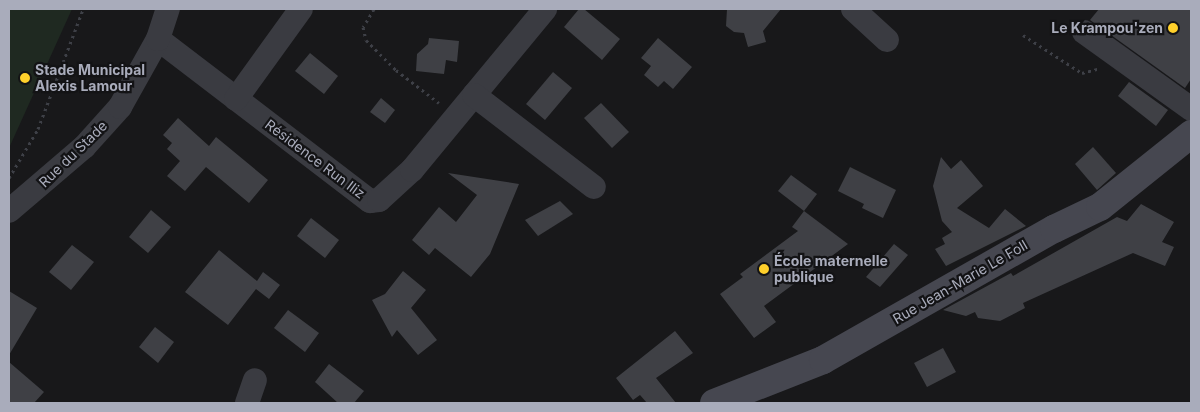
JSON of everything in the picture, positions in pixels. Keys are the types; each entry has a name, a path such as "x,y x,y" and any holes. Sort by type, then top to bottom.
{"main road":[{"name":"Rue Jean-Marie Le Foll","path":"717,403 823,360 1046,233 1100,207 1191,134"}],"street":[{"name":"Rue du Stade","path":"9,211 84,148 120,107 158,39 168,9"},
{"path":"236,99 301,9"},
{"name":"Résidence Run Iliz","path":"158,39 370,200 379,200 393,191 545,9"},
{"path":"853,9 887,40"},
{"path":"1084,32 1191,109"},
{"path":"474,95 594,187"},
{"path":"246,403 255,380"}],"path":[{"path":"9,178 38,129 83,9"},
{"path":"374,9 363,27 366,40 396,70 456,117"},
{"path":"1023,35 1082,73 1096,70 1113,52"}],"shaded area":[{"name":"Stade Municipal Alexis Lamour","path":"9,9 72,9 9,148"}],"building":[{"path":"579,9 584,9 620,39 602,60 564,27"},
{"path":"727,9 781,9 763,31 766,42 748,47 744,33 734,32 726,26"},
{"path":"1099,9 1191,9 1191,79 1185,88 1090,20"},
{"path":"429,38 459,41 457,62 446,60 444,74 416,71 417,54 428,44"},
{"path":"658,38 692,67 673,89 664,81 658,87 644,75 651,66 641,58"},
{"path":"310,53 338,76 324,94 295,71"},
{"path":"553,72 572,88 545,120 526,104"},
{"path":"1129,82 1168,110 1156,126 1118,96"},
{"path":"381,98 395,110 385,123 370,112"},
{"path":"601,103 629,132 612,148 584,118"},
{"path":"178,118 209,146 216,137 268,180 249,203 206,167 185,191 167,176 180,161 167,149 172,143 163,135"},
{"path":"1093,147 1116,173 1097,190 1075,164"},
{"path":"941,157 951,169 961,160 983,186 957,208 989,228 1005,209 1026,226 946,266 935,249 945,244 942,238 952,232 942,221 933,186"},
{"path":"850,167 896,190 883,218 862,208 864,204 838,191"},
{"path":"448,173 519,184 490,254 471,277 435,248 429,255 412,240 439,207 456,222 477,195"},
{"path":"791,175 817,194 804,211 778,191"},
{"path":"560,201 573,214 538,236 525,220"},
{"path":"1141,204 1174,222 1162,242 1174,247 1165,266 1133,253 1023,303 1025,308 1000,321 978,318 975,312 966,316 943,310 1011,273 1013,276 1117,217 1127,221"},
{"path":"151,210 171,227 148,253 129,237"},
{"path":"804,211 848,244 764,306 776,322 754,338 720,294 743,277 740,274 798,231 792,227"},
{"path":"311,218 339,240 325,258 297,236"},
{"path":"894,244 908,255 880,287 866,277"},
{"path":"72,245 94,262 71,290 49,272"},
{"path":"219,250 257,281 263,272 280,285 269,299 256,289 228,325 185,292"},
{"path":"403,271 426,290 411,308 437,340 418,355 397,330 392,337 372,300 385,294"},
{"path":"9,291 37,308 9,355"},
{"path":"288,310 319,333 305,352 274,328"},
{"path":"155,327 174,342 158,363 139,347"},
{"path":"675,331 693,353 656,378 676,403 647,403 640,395 633,400 616,378"},
{"path":"943,348 956,372 927,387 914,363"},
{"path":"9,362 44,392 34,403 9,403"},
{"path":"329,364 364,391 354,403 338,403 315,382"}],"place":[{"name":"Le Krampou'zen","path":"1173,28"},
{"name":"Stade Municipal Alexis Lamour","path":"25,78"},
{"name":"École maternelle publique","path":"764,269"}]}
